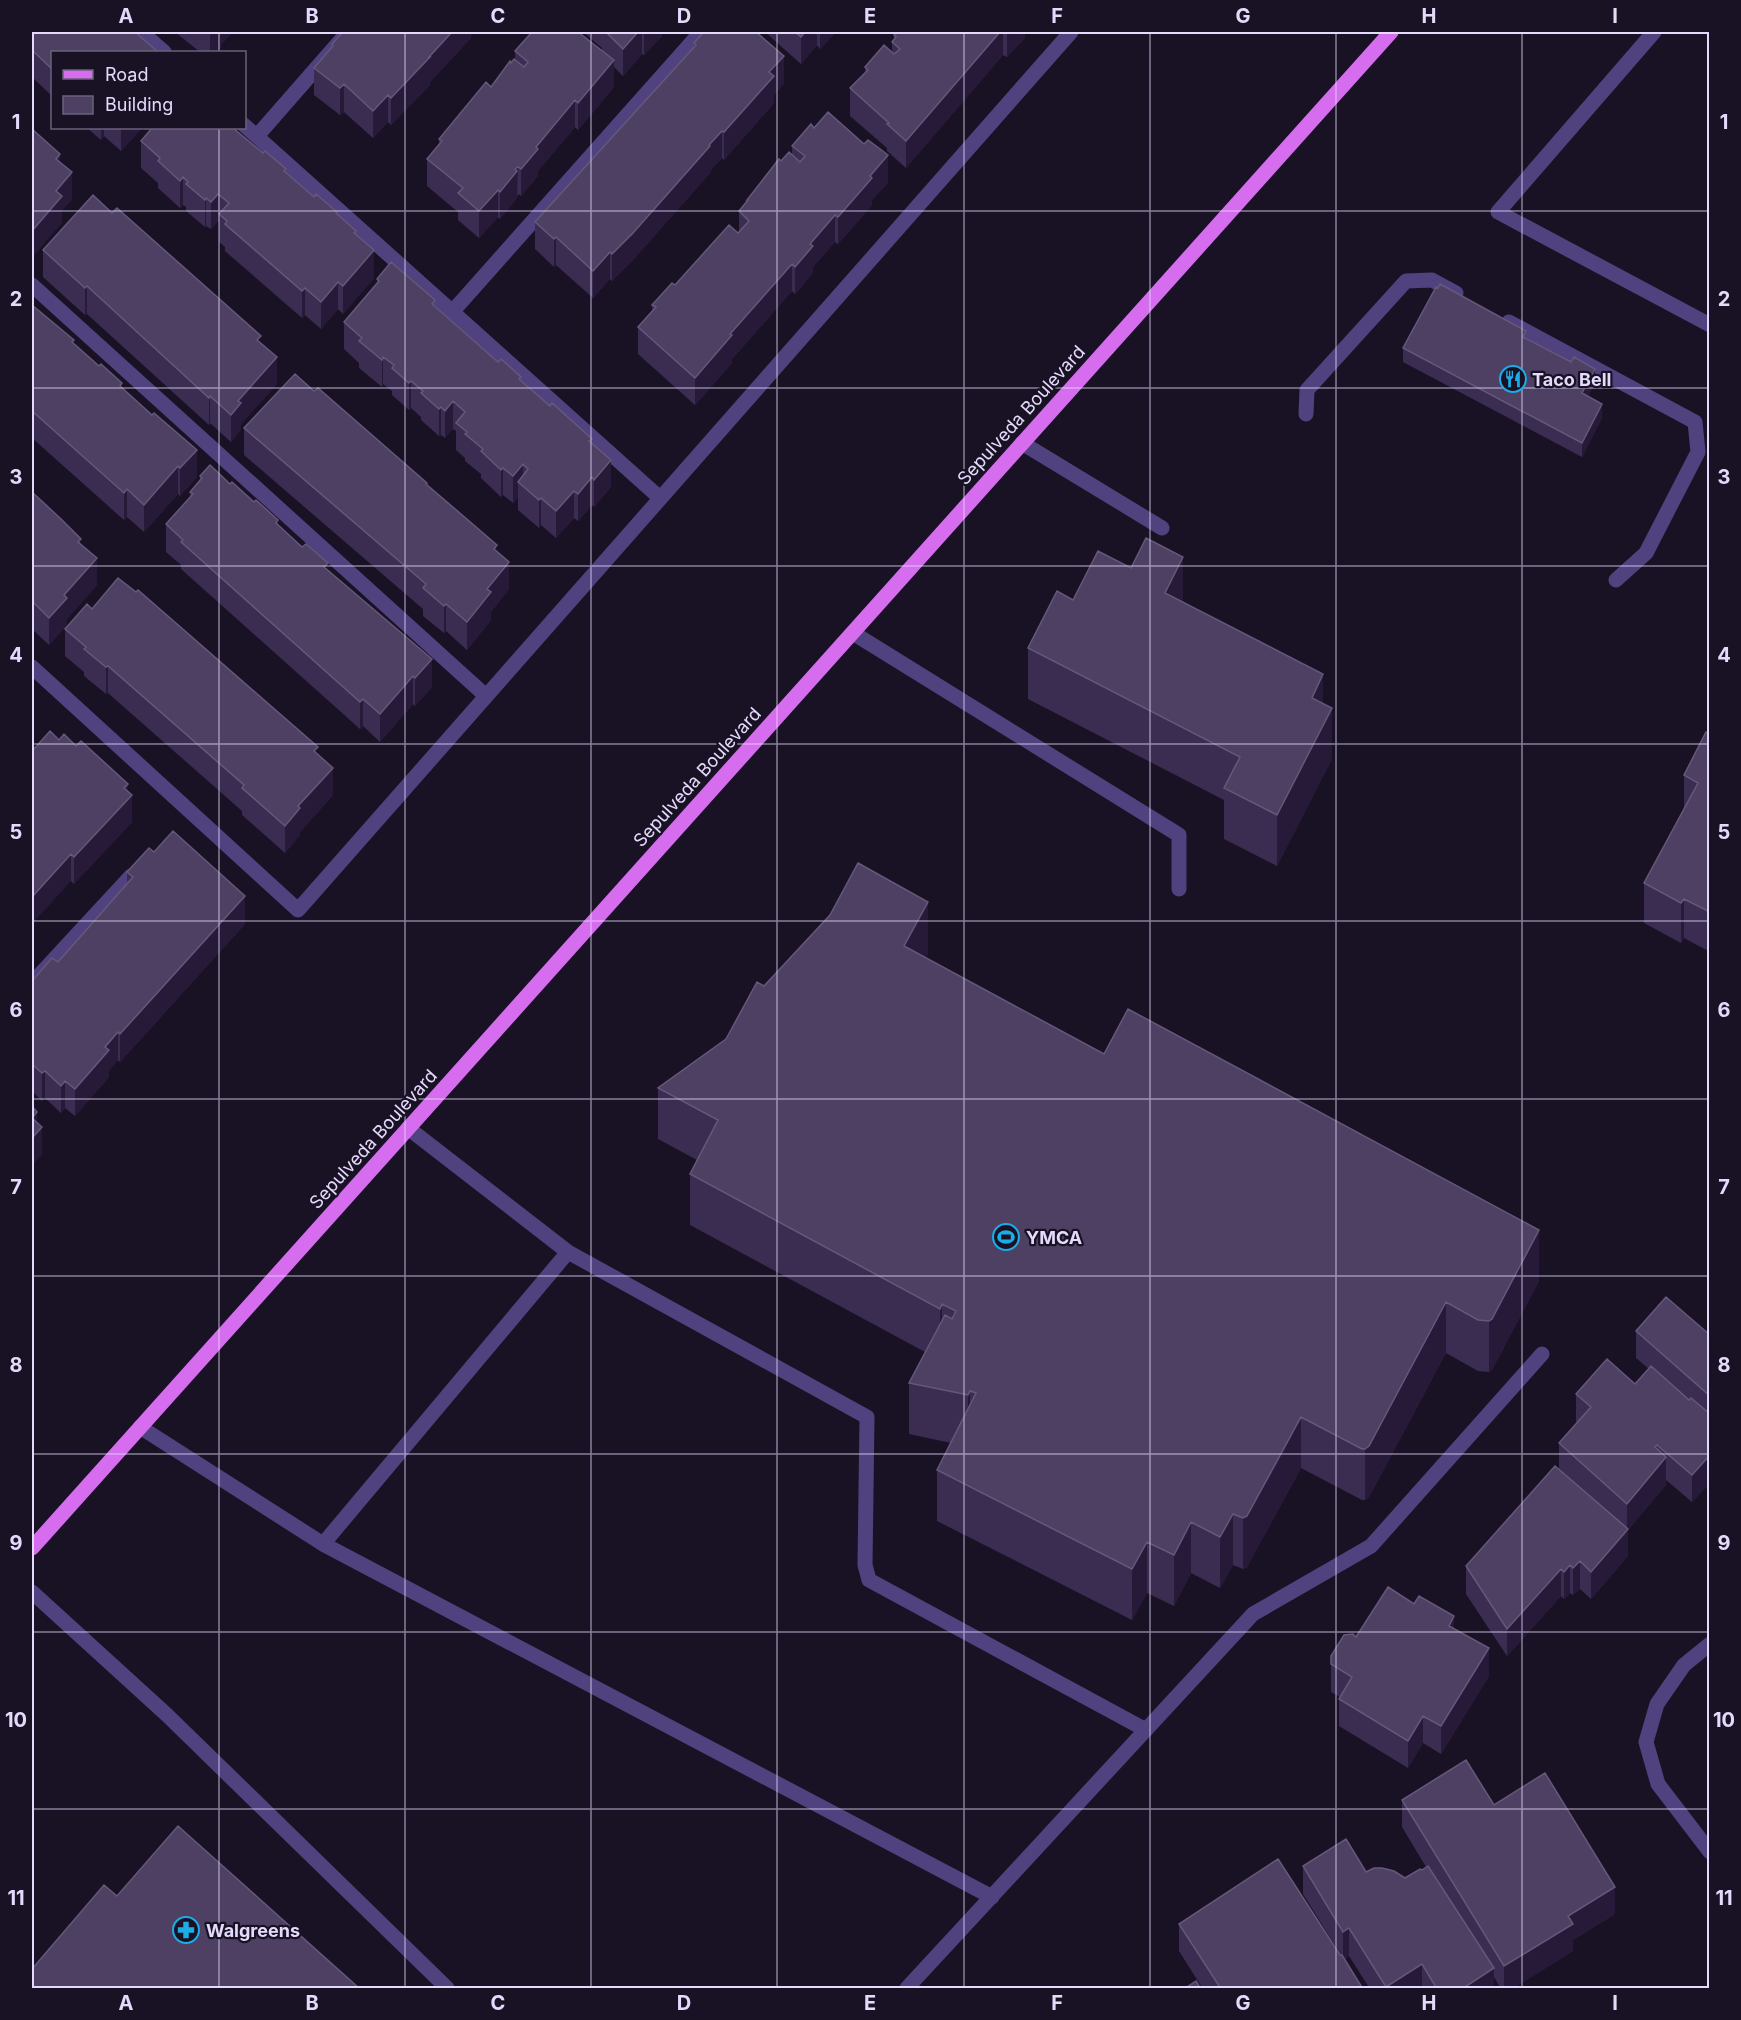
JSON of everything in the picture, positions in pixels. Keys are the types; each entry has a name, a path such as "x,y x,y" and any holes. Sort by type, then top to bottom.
{"main road":[{"name":"Sepulveda Boulevard","path":"32,1548 1391,32"}],"street":[{"path":"141,32 163,51"},
{"path":"257,136 348,32"},
{"path":"453,311 701,32"},
{"path":"32,667 298,910 1071,32"},
{"path":"1654,32 1498,212 1710,325"},
{"path":"246,127 660,498"},
{"path":"1306,414 1307,390 1406,281 1432,280 1474,303"},
{"path":"32,285 486,696"},
{"path":"1495,314 1695,422 1698,452 1646,554 1616,580"},
{"path":"1022,443 1162,528"},
{"path":"853,633 1179,835 1179,889"},
{"path":"32,983 131,876"},
{"path":"408,1128 568,1252 867,1417 865,1565 869,1580 1146,1730"},
{"path":"324,1544 568,1252"},
{"path":"907,1989 1253,1614 1371,1546 1542,1354"},
{"path":"140,1427 324,1544 992,1897"},
{"path":"32,1592 167,1714 447,1989"},
{"path":"1710,1644 1684,1665 1657,1704 1646,1742 1658,1784 1710,1852"}],"building":[{"path":"32,32 135,32 157,51 51,51 51,68 32,50"},
{"path":"343,32 452,32 391,98 388,95 373,111 344,84 340,88 314,68"},
{"path":"532,32 578,32 614,60 578,103 575,100 521,169 518,167 515,169 517,171 500,192 498,190 479,211 458,193 463,188 427,159 442,141 439,139 486,82 491,87 510,61 511,63 514,59 524,67 528,62 515,51"},
{"path":"606,32 638,32 623,49"},
{"path":"704,32 756,32 784,56 769,72 774,76 724,132 722,131 709,145 633,233 612,254 610,252 593,271 556,237 554,239 535,222 696,45 694,43"},
{"path":"795,32 805,32 801,37"},
{"path":"898,32 1000,32 906,141 850,88 868,70 865,67 884,45 894,54 900,49 892,42 896,37 894,35"},
{"path":"828,112 864,144 868,140 888,155 870,176 872,178 838,217 835,215 810,244 813,246 795,267 792,264 730,334 732,335 695,378 638,327 656,307 652,305 672,283 675,285 729,225 738,233 749,221 739,211 779,159 781,161 789,152 800,162 805,156 792,146 811,124 814,128"},
{"path":"32,129 60,154 56,159 72,172 56,191 62,196 32,231"},
{"path":"151,129 234,129 263,153 265,151 314,197 316,194 337,212 356,231 354,233 374,250 343,286 338,282 321,302 305,288 302,291 225,224 227,221 219,214 229,203 218,194 211,202 206,198 205,200 186,184 188,182 183,177 180,181 158,161 160,158 141,141"},
{"path":"93,195 112,213 117,208 261,336 257,340 277,357 238,401 241,403 231,415 210,396 209,398 87,286 85,288 43,250"},
{"path":"391,262 435,300 432,304 498,362 501,359 521,377 519,379 550,406 552,403 592,439 589,441 611,460 594,480 592,477 578,494 574,491 556,511 518,482 528,469 523,464 513,476 503,468 501,470 481,451 483,449 465,434 467,432 456,423 465,412 453,401 445,411 441,407 439,409 421,393 423,391 411,381 409,383 392,368 394,365 383,357 382,360 359,341 362,338 344,322 379,281 377,279"},
{"name":"Taco Bell","path":"1440,284 1526,331 1523,337 1571,362 1574,357 1595,369 1582,393 1602,404 1582,443 1403,348 1436,287 1438,288"},
{"path":"32,305 74,340 72,342 99,366 101,364 122,383 120,386 152,415 154,413 197,450 180,468 178,466 144,505 127,489 124,493 32,411"},
{"path":"295,374 314,391 318,388 427,483 497,545 494,549 509,562 487,589 491,592 467,622 423,588 426,584 244,428"},
{"path":"210,465 230,484 232,482 254,502 256,500 302,547 306,544 328,563 324,567 432,659 415,678 413,676 380,714 363,699 360,702 181,542 183,540 166,524 193,494 190,492"},
{"path":"32,492 81,539 78,542 97,558 64,595 67,598 49,618 32,601"},
{"path":"1146,538 1183,557 1165,593 1323,674 1312,698 1332,708 1277,815 1224,788 1240,757 1028,648 1057,591 1073,600 1098,551 1131,568"},
{"path":"118,578 136,592 138,590 318,747 314,751 333,768 298,806 300,808 285,826 242,788 244,785 108,666 106,667 84,649 86,647 65,629 87,604 92,609"},
{"path":"50,731 59,740 64,734 76,746 81,741 128,784 124,788 132,795 74,857 71,854 32,897 32,751"},
{"path":"1706,732 1710,734 1710,912 1684,899 1681,903 1644,883 1698,783 1684,775"},
{"path":"173,831 245,896 120,1034 118,1032 105,1047 109,1050 75,1089 65,1081 61,1086 45,1071 42,1073 32,1064 32,981 52,958 58,962 133,877 127,872 149,848 154,852"},
{"path":"858,863 928,902 904,946 1104,1054 1128,1009 1539,1230 1492,1319 1478,1320 1446,1302 1369,1446 1362,1449 1301,1417 1247,1516 1243,1518 1233,1514 1220,1537 1191,1522 1174,1555 1147,1542 1132,1569 937,1470 976,1393 970,1391 968,1395 909,1383 945,1315 952,1319 956,1311 942,1304 940,1309 690,1174 718,1120 658,1088 726,1039 757,982 764,986 830,915"},
{"path":"32,1106 37,1112 32,1118"},
{"path":"32,1118 42,1127 32,1138"},
{"path":"1666,1297 1710,1335 1710,1396 1636,1331"},
{"path":"1607,1359 1635,1384 1651,1366 1689,1400 1691,1398 1710,1414 1710,1455 1692,1475 1657,1445 1655,1447 1666,1457 1627,1504 1559,1443 1591,1407 1576,1394"},
{"path":"1555,1466 1628,1529 1591,1572 1580,1561 1573,1568 1570,1565 1564,1572 1561,1569 1507,1629 1466,1566"},
{"path":"1388,1587 1414,1604 1419,1596 1454,1616 1449,1626 1489,1648 1441,1726 1423,1716 1408,1741 1339,1699 1352,1677 1331,1664 1331,1656 1344,1635 1353,1634 1356,1637"},
{"path":"1466,1760 1494,1805 1545,1773 1615,1887 1568,1916 1573,1924 1504,1966 1402,1800"},
{"path":"178,1826 360,1989 32,1989 32,1969 104,1885 117,1896"},
{"path":"1346,1839 1366,1872 1374,1868 1382,1868 1394,1871 1405,1878 1428,1866 1494,1968 1462,1989 1437,1989 1422,1964 1386,1987 1349,1928 1343,1932 1303,1866"},
{"path":"1278,1859 1363,1989 1295,1989 1294,1987 1292,1989 1221,1989 1179,1924"},
{"path":"1196,1981 1201,1989 1184,1989"}],"place":[{"name":"Taco Bell","path":"1513,379"},
{"name":"YMCA","path":"1006,1237"},
{"name":"Walgreens","path":"186,1930"}]}
